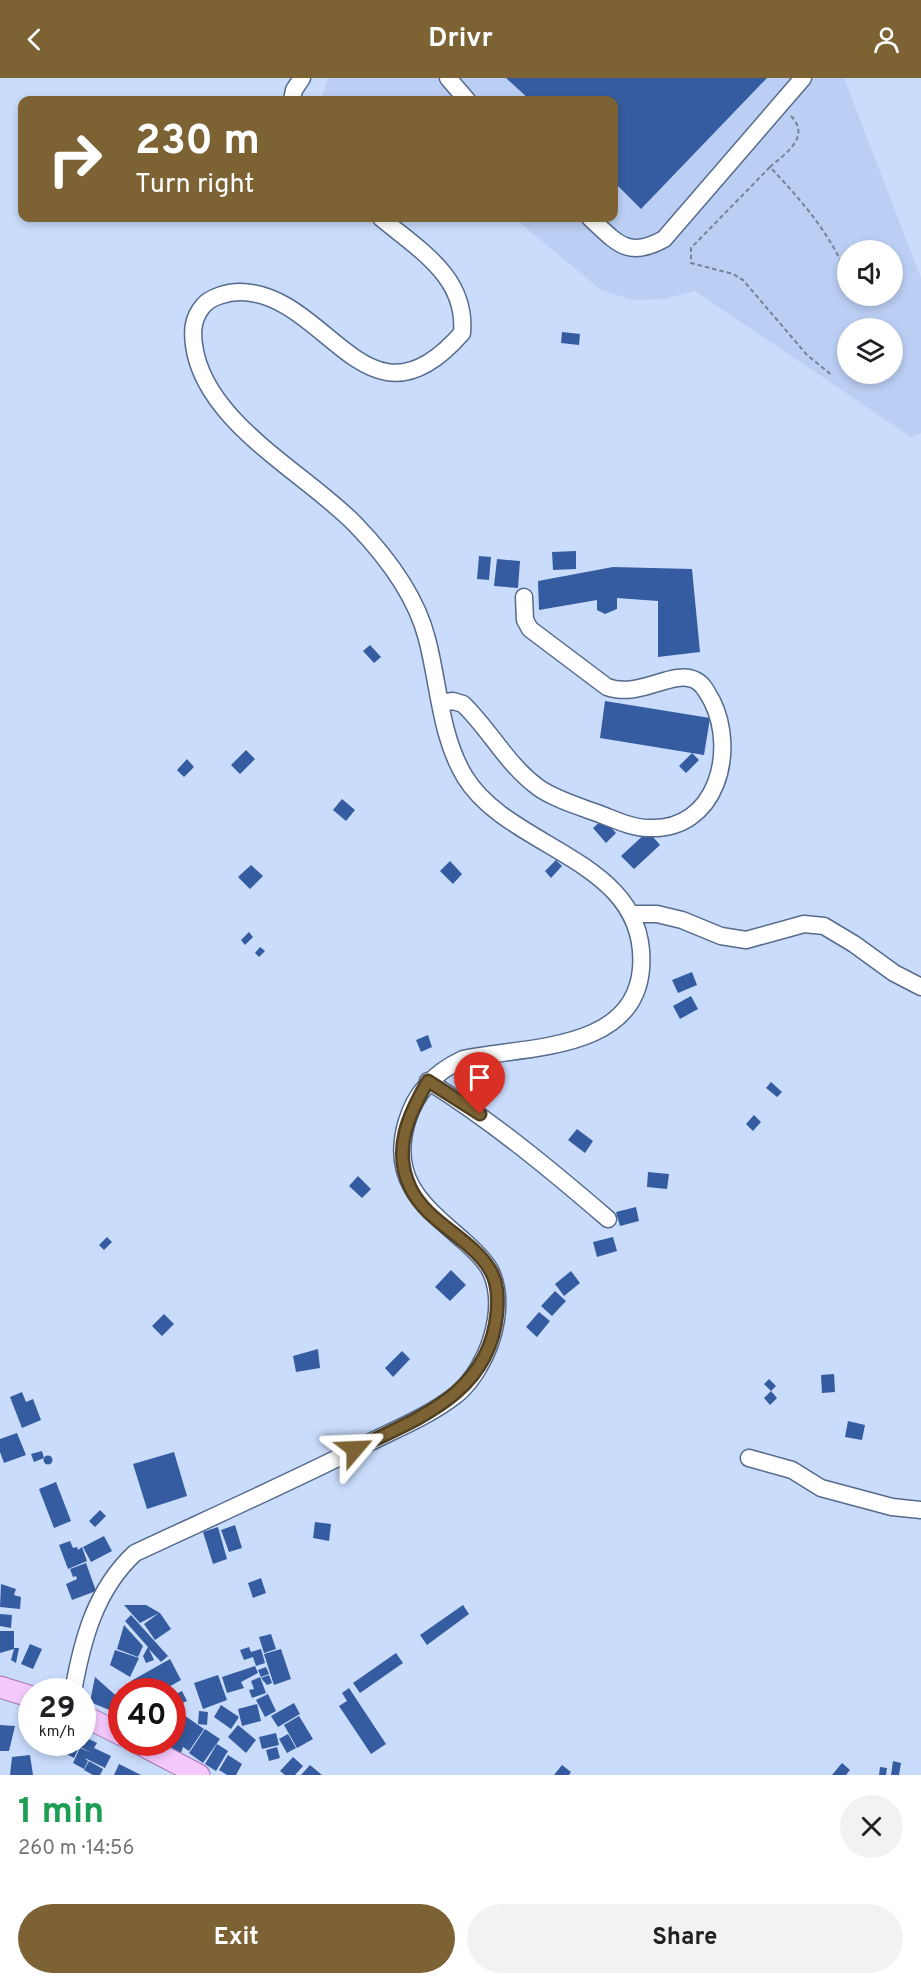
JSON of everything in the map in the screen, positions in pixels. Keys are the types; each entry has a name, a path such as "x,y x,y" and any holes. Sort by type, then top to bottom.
{"main road":[{"path":"0,1687 18,1693"},
{"path":"161,1756 190,1772"}],"street":[{"path":"292,96 302,78"},
{"path":"448,78 464,96"},
{"path":"595,222 611,237 627,247 645,249 664,239 778,104 803,78"},
{"path":"76,1678 82,1642 92,1617 113,1578 135,1553 314,1470 436,1409 458,1394 479,1367 495,1326 498,1292 490,1269 470,1247 421,1204 410,1188 405,1172 402,1138 410,1113 428,1081 447,1066 463,1059 568,1042 602,1030 620,1018 634,1000 641,968 639,942 631,914 615,892 581,862 517,826 485,802 465,776 450,742 427,636 415,602 397,574 355,524 233,417 212,394 200,372 194,347 192,324 204,303 228,292 264,294 290,309 364,365 391,372 409,372 428,366 442,355 462,333 461,302 453,285 438,267 386,222"},
{"path":"440,703 453,701 463,704 518,772 542,790 576,805 628,824 649,828 675,825 689,819 702,808 720,777 724,744 721,719 704,687 694,679 684,678 631,691 620,692 607,687 530,629 525,620 524,597"},
{"path":"631,914 657,914 682,920 721,936 746,940 804,924 824,926 855,944 894,973 921,987"},
{"path":"428,1081 480,1114 608,1219"},
{"path":"748,1458 792,1470 821,1488 892,1508 921,1510"}],"path":[{"path":"778,104 794,119 799,128 796,144 770,167 691,248 691,263 733,274 744,280 807,355 833,376"},
{"path":"770,167 817,222 837,258"}],"shaded area":[{"path":"328,78 844,78 921,278 921,433 911,437 695,291 664,299 633,300 601,290 519,222 618,222 618,96 322,96"}],"building":[{"path":"506,78 767,78 641,209 618,186 618,96 526,96"},
{"path":"562,332 580,334 579,345 561,343"},
{"path":"576,551 576,569 553,570 552,552"},
{"path":"479,556 491,557 489,580 477,579"},
{"path":"497,559 520,561 518,588 494,586"},
{"path":"613,567 692,569 700,652 658,657 658,601 617,598 617,609 605,614 597,610 597,600 539,610 538,581"},
{"path":"370,645 381,657 374,663 363,651"},
{"path":"605,701 710,718 704,755 600,738"},
{"path":"246,750 255,759 240,774 231,765"},
{"path":"692,753 699,760 686,773 679,766"},
{"path":"187,759 194,767 184,777 177,770"},
{"path":"342,799 355,810 346,821 333,810"},
{"path":"603,819 616,833 606,843 593,828"},
{"path":"648,831 660,845 634,869 621,856"},
{"path":"556,860 562,866 551,878 545,871"},
{"path":"450,861 462,874 453,884 440,871"},
{"path":"251,865 263,876 250,889 238,877"},
{"path":"249,932 253,937 245,945 241,940"},
{"path":"260,947 265,951 259,957 255,953"},
{"path":"692,972 697,985 678,993 672,980"},
{"path":"691,996 698,1009 680,1019 673,1006"},
{"path":"428,1035 432,1047 421,1052 416,1040"},
{"path":"771,1082 782,1092 777,1097 766,1088"},
{"path":"754,1115 761,1122 753,1131 746,1124"},
{"path":"577,1129 593,1141 585,1153 568,1140"},
{"path":"648,1172 669,1174 667,1189 647,1187"},
{"path":"358,1176 371,1189 362,1198 349,1186"},
{"path":"636,1207 639,1221 620,1226 616,1212"},
{"path":"107,1237 112,1242 104,1250 99,1245"},
{"path":"613,1237 617,1251 597,1257 593,1242"},
{"path":"451,1270 466,1285 450,1301 435,1287"},
{"path":"571,1271 580,1283 564,1296 555,1284"},
{"path":"555,1291 566,1301 552,1316 541,1306"},
{"path":"539,1312 550,1321 537,1337 526,1327"},
{"path":"164,1314 174,1324 162,1336 152,1326"},
{"path":"318,1349 320,1368 296,1372 293,1356"},
{"path":"402,1351 410,1359 393,1377 385,1368"},
{"path":"834,1374 835,1392 822,1393 821,1375"},
{"path":"769,1379 776,1386 771,1391 764,1384"},
{"path":"771,1391 777,1398 770,1405 764,1398"},
{"path":"22,1392 26,1402 33,1399 41,1420 22,1428 10,1397"},
{"path":"848,1421 865,1425 862,1440 845,1437"},
{"path":"17,1433 26,1455 4,1463 0,1452 0,1439"},
{"path":"42,1451 44,1458 34,1462 31,1454"},
{"path":"174,1452 187,1496 147,1509 133,1464"},
{"path":"48,1455 53,1460 48,1465 43,1460"},
{"path":"56,1482 71,1521 54,1528 39,1489"},
{"path":"100,1510 106,1516 95,1527 89,1521"},
{"path":"315,1522 331,1524 329,1541 313,1538"},
{"path":"235,1525 242,1548 229,1552 221,1530"},
{"path":"218,1527 227,1559 213,1564 203,1532"},
{"path":"104,1536 112,1551 91,1562 83,1547"},
{"path":"70,1541 73,1548 77,1547 78,1550 82,1547 87,1561 68,1569 59,1545"},
{"path":"86,1563 96,1591 72,1600 66,1584 77,1579 76,1576 73,1577 70,1569"},
{"path":"261,1578 266,1593 253,1598 248,1583"},
{"path":"1,1584 16,1589 14,1595 21,1597 20,1609 0,1607"},
{"path":"124,1605 146,1605 160,1613 171,1629 155,1640 144,1624 159,1613 140,1623"},
{"path":"463,1605 469,1614 427,1645 420,1635"},
{"path":"0,1614 12,1615 11,1628 0,1626"},
{"path":"131,1615 168,1656 161,1662 149,1649 154,1660 146,1663 143,1656 148,1647 125,1621"},
{"path":"124,1625 143,1646 138,1657 117,1649"},
{"path":"0,1631 14,1631 14,1648 19,1648 16,1663 11,1660 14,1649 0,1653"},
{"path":"271,1634 276,1649 264,1653 259,1637"},
{"path":"30,1644 42,1649 33,1669 21,1664"},
{"path":"249,1647 251,1652 261,1649 265,1663 256,1666 253,1657 244,1660 240,1650"},
{"path":"281,1649 291,1679 274,1685 264,1654"},
{"path":"115,1650 139,1658 130,1677 110,1665"},
{"path":"396,1653 403,1663 360,1693 353,1683"},
{"path":"170,1659 180,1678 136,1678"},
{"path":"255,1666 258,1673 241,1682 244,1688 227,1693 222,1677"},
{"path":"266,1667 269,1674 261,1677 258,1670"},
{"path":"218,1675 227,1700 203,1709 194,1683"},
{"path":"269,1675 272,1683 267,1685 261,1678"},
{"path":"260,1677 266,1693 252,1698 249,1690 254,1689 251,1681"},
{"path":"95,1678 108,1689 108,1709 96,1704"},
{"path":"349,1688 386,1744 371,1754 339,1706 347,1701 342,1693"},
{"path":"268,1694 276,1711 265,1717 256,1700"},
{"path":"294,1703 300,1714 278,1727 271,1716"},
{"path":"257,1704 261,1721 242,1726 238,1709"},
{"path":"221,1705 239,1717 231,1729 214,1717"},
{"path":"199,1711 208,1712 207,1725 198,1724"},
{"path":"299,1716 313,1739 297,1748 284,1725"},
{"path":"186,1717 204,1729 189,1751 186,1749"},
{"path":"0,1725 15,1726 9,1751 0,1751"},
{"path":"238,1725 256,1740 246,1753 228,1737"},
{"path":"205,1729 220,1739 203,1763 189,1753"},
{"path":"276,1733 279,1745 262,1749 259,1737"},
{"path":"288,1734 296,1748 287,1753 279,1739"},
{"path":"217,1744 228,1751 216,1771 205,1764"},
{"path":"277,1747 280,1758 269,1761 266,1750"},
{"path":"96,1749 111,1756 105,1768 85,1758 88,1761 84,1769 73,1763 76,1756 96,1756"},
{"path":"228,1755 242,1764 236,1775 227,1775 219,1770"},
{"path":"30,1756 33,1775 10,1775 12,1757"},
{"path":"293,1757 303,1766 295,1775 285,1775 280,1771"},
{"path":"89,1761 103,1769 100,1775 93,1775 84,1770"},
{"path":"893,1761 901,1763 899,1775 891,1775"},
{"path":"842,1763 850,1770 846,1775 832,1775"},
{"path":"119,1764 141,1775 114,1775"},
{"path":"310,1765 322,1775 301,1775"},
{"path":"562,1765 571,1772 569,1775 554,1775"},
{"path":"880,1767 887,1768 886,1775 879,1775"}],"route":[{"path":"355,1449 436,1409 458,1394 479,1367 495,1326 498,1292 490,1269 470,1247 421,1204 410,1188 405,1172 402,1138 410,1113 428,1081 480,1114"}]}
